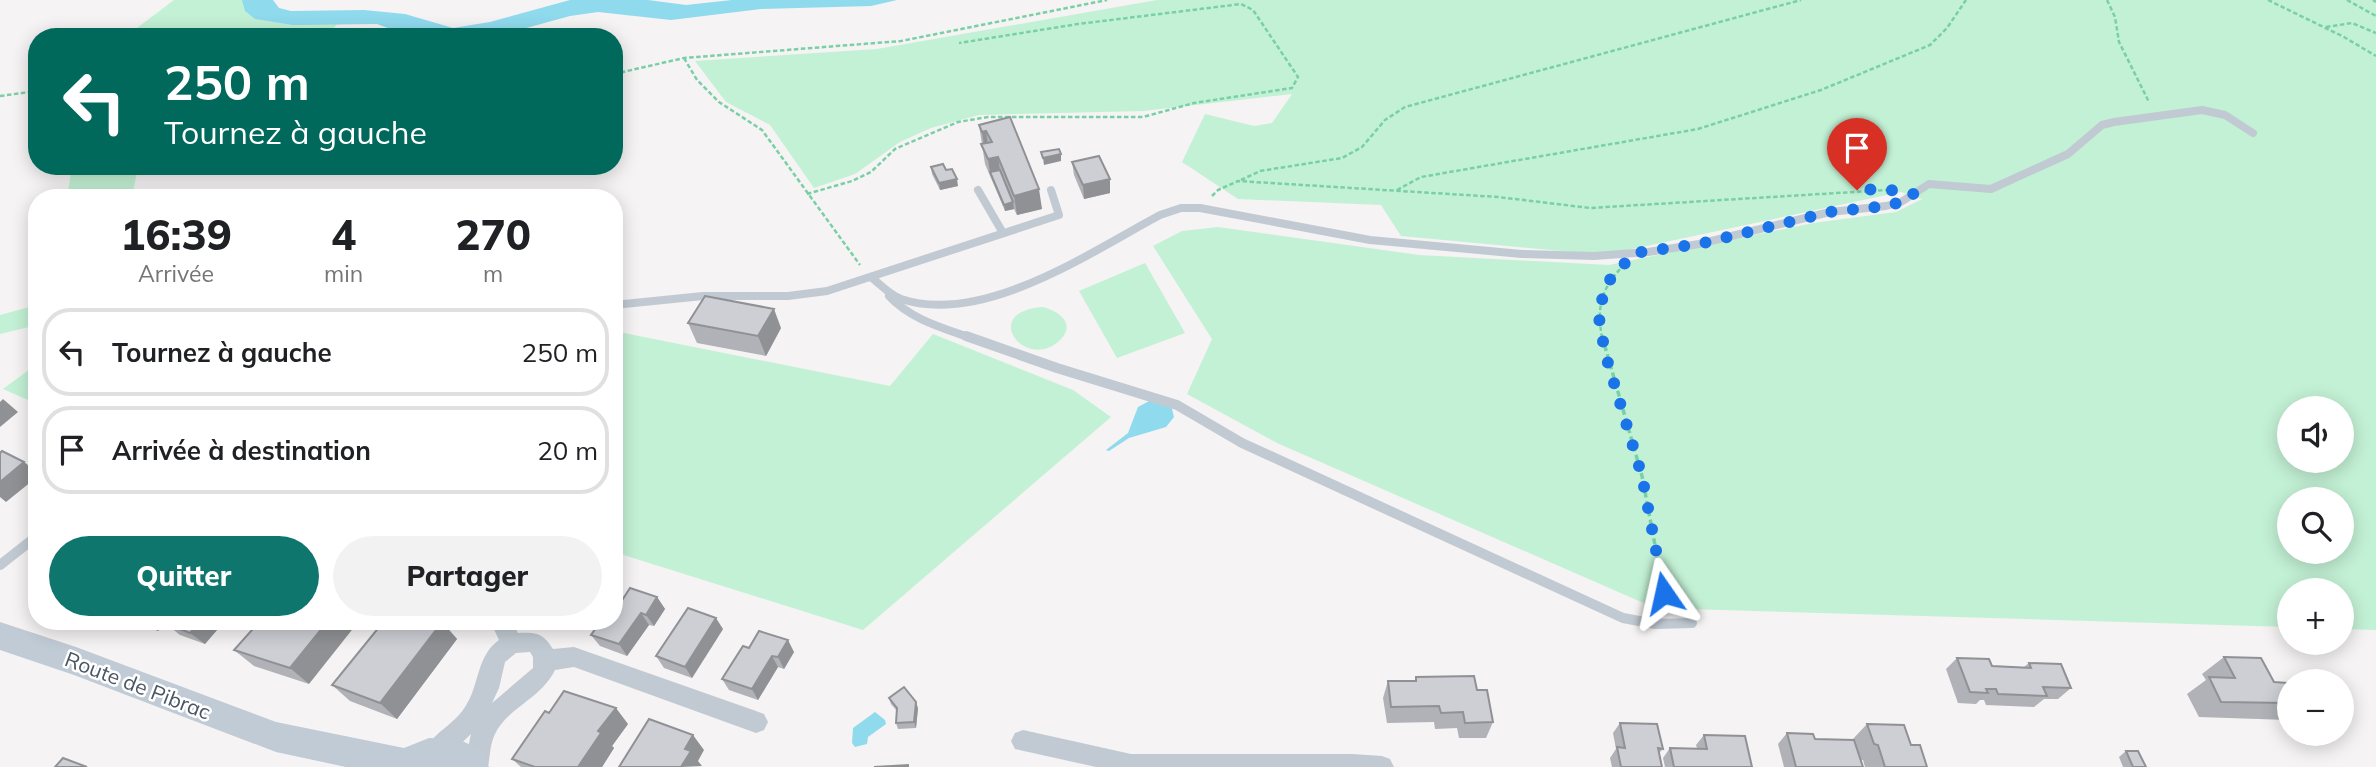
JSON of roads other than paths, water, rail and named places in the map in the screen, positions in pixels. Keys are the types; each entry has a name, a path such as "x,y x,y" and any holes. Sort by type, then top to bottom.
{"main road":[{"name":"Route de Pibrac","path":"0,636 76,661 275,737 403,766 436,752"},
{"name":"Route de Pibrac","path":"275,737 323,767"},
{"path":"436,752 460,755 475,767"}],"street":[{"path":"506,630 512,643"},
{"path":"436,752 472,718 488,688 490,670 496,655 512,643 535,642 544,649 548,660 546,669 531,686 510,699 488,725 475,767"},
{"path":"548,660 574,657 757,722"},
{"path":"1023,741 1131,765 1382,767"}],"lane":[{"path":"872,277 898,298 922,304 944,305 970,301 1045,274 1160,215 1181,208 1200,208 1370,240 1522,254 1594,256 1634,253 1699,244 1830,212 1886,206 1901,202 1929,184 1991,189 2068,154 2102,125 2143,117 2202,110 2225,115 2253,133"},
{"path":"623,304 702,296 788,296 827,290 1059,215 1051,190"},
{"path":"978,191 1003,233"},
{"path":"872,277 897,305 929,323 1057,368 1177,405 1242,443 1623,618 1655,624 1692,623"},
{"path":"0,565 28,543"}],"water":[{"path":"242,0 273,0 279,8 291,11 364,10 405,14 453,28 388,28 377,24 293,25 255,19 245,11"},
{"path":"570,0 648,0 686,5 732,0 897,0 871,6 761,9 671,20 598,12 570,16 526,28 453,28 490,22"},
{"path":"1151,400 1171,405 1174,417 1166,427 1129,438 1109,451 1106,450 1128,433 1138,407"},
{"path":"875,712 886,724 868,737 867,744 855,747 852,743 853,728"}]}
